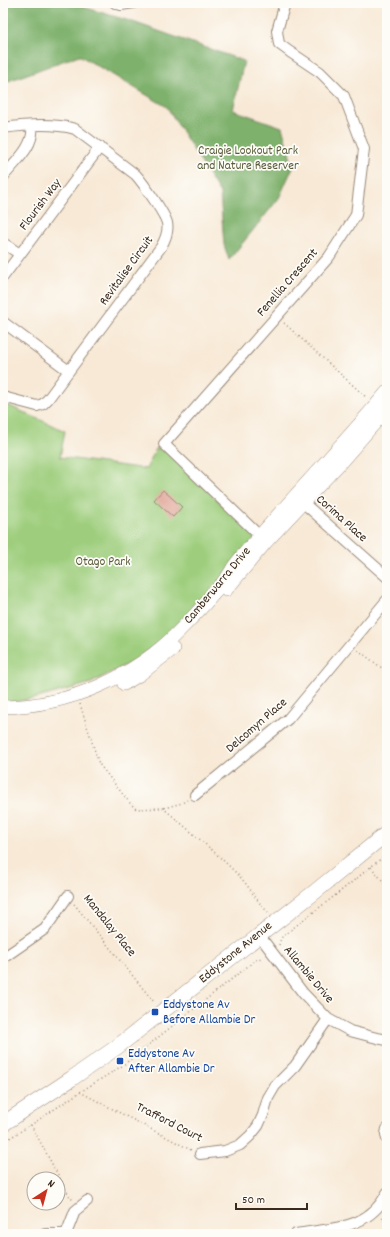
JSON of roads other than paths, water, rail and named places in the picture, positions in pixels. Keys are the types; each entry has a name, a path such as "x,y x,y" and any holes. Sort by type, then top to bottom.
{"main road":[{"name":"Eddystone Avenue","path":"3,1124 71,1079 265,943 316,891 387,833"},
{"name":"Eddystone Avenue","path":"3,1134 76,1086 121,1054 265,943 387,844"}],"street":[{"path":"115,3 121,5 134,3"},
{"name":"Fenellia Crescent","path":"263,539 164,444 328,257 356,215 364,149 344,96 320,72 279,44 277,31 285,3"},
{"path":"3,177 25,150 31,140 33,134 32,126"},
{"name":"Revitalise Circuit","path":"3,128 32,126 67,127 75,129 136,175 144,184 167,222 168,231 162,247 48,399 37,406 3,397"},
{"name":"Flourish Way","path":"3,277 100,148"},
{"path":"3,243 20,254"},
{"path":"3,322 70,371"},
{"name":"Camberwarra Drive","path":"299,499 338,450 387,393"},
{"name":"Camberwarra Drive","path":"3,707 51,701 84,693 122,676 164,646 181,630 225,580 236,564 263,539 299,499 387,409"},
{"name":"Corima Place","path":"299,499 387,577"},
{"name":"Camberwarra Drive","path":"3,715 38,712 80,702 113,689 139,675 173,650 241,574 263,539"},
{"name":"Delcomyn Place","path":"195,795 288,719 387,600"},
{"name":"Mandalay Place","path":"3,958 45,929 68,896"},
{"name":"Allambie Drive","path":"265,943 303,993 328,1019 350,1031 387,1040"},
{"name":"Trafford Court","path":"200,1154 225,1151 240,1145 250,1136 258,1126 268,1098 275,1086 295,1066 328,1019"},
{"path":"387,1129 387,1139"},
{"path":"296,1234 331,1229 363,1220 375,1210 387,1194"},
{"path":"45,1234 65,1234 75,1212 83,1203"}],"place":[{"name":"Eddystone Av Before Allambie Dr","path":"155,1012"},
{"name":"Eddystone Av After Allambie Dr","path":"120,1061"}],"park label":[{"name":"Craigie Lookout Park and Nature Reserver","path":"248,158"},
{"name":"Otago Park","path":"103,562"}]}
